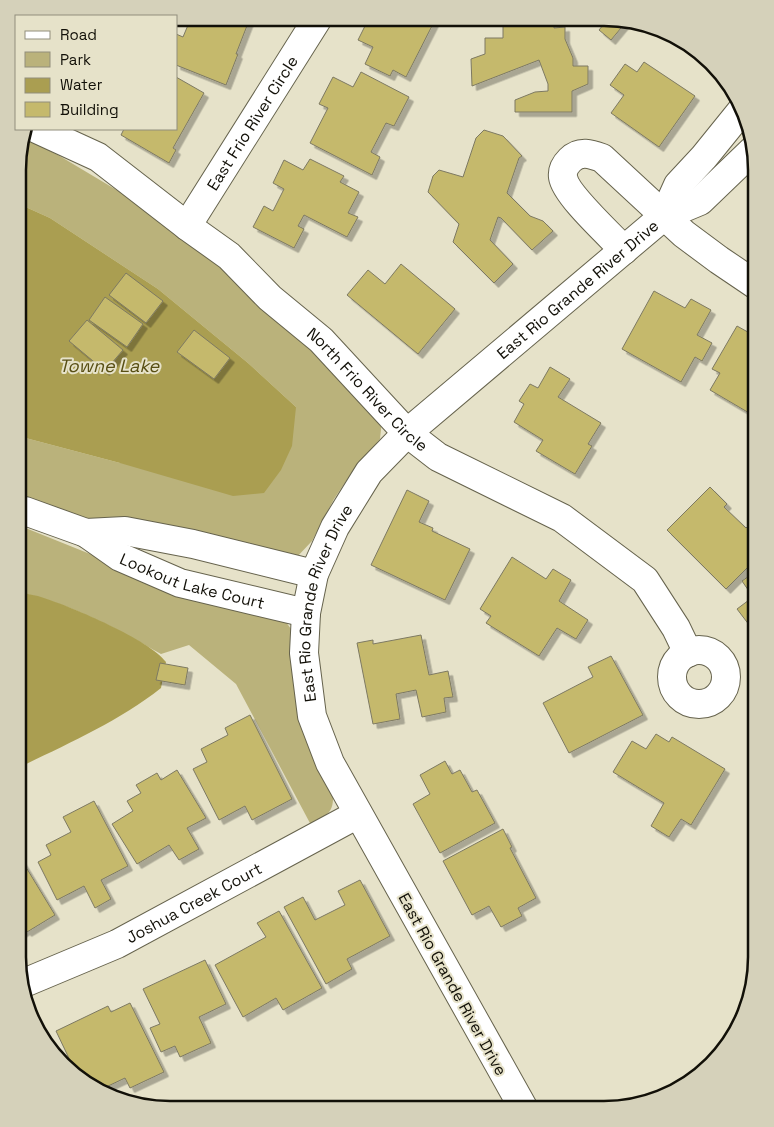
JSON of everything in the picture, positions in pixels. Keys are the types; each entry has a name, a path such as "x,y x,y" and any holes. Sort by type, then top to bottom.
{"street":[{"name":"East Frio River Circle","path":"187,226 313,27"},
{"name":"East Rio Grande River Drive","path":"664,216 678,185 737,116"},
{"name":"North Frio River Circle","path":"39,130 98,157 187,226 230,256 270,298 321,340 407,433 438,457 562,518 644,580 676,628 688,653"},
{"path":"624,250 569,192 563,176 566,164 574,156 588,153 602,158 664,216 708,252 748,279"},
{"name":"East Rio Grande River Drive","path":"519,1101 330,763 312,716 304,653 306,613 314,574 335,527 370,472 407,433 664,216 700,201 747,156"},
{"name":"Lookout Lake Court","path":"26,511 86,533 120,557 180,582 306,613"},
{"name":"Lookout Lake Court","path":"86,533 125,531 193,544 314,574"},
{"name":"Joshua Creek Court","path":"29,981 117,944 358,814"}],"green space":[{"path":"29,140 58,155 135,201 209,255 314,346 382,420 380,439 352,472 334,499 312,541 296,558 107,523 70,514 26,500 26,438 120,463 296,407 248,363 158,289 50,218 26,207 26,171"},
{"path":"26,528 192,595 283,618 291,629 333,793 331,809 325,816 311,825 236,684 189,645 161,654 92,617 26,594"}],"water":[{"name":"Towne Lake","path":"26,207 50,218 158,289 248,363 296,407 292,446 281,470 264,493 233,496 26,438"},
{"path":"26,594 57,602 110,625 144,644 166,662 161,688 145,700 92,732 26,764"}],"building":[{"path":"432,26 406,77 393,70 390,76 365,64 373,47 358,40 365,27"},
{"path":"503,26 565,27 565,39 573,58 573,66 588,66 588,84 572,91 572,112 515,112 515,100 535,92 548,91 548,84 539,60 472,86 471,59 485,54 485,38 503,38"},
{"path":"602,26 622,27 611,40 599,30"},
{"path":"187,27 247,27 226,85 178,66 178,35 183,37"},
{"path":"644,62 695,96 659,147 611,113 624,95 610,85 625,64 637,72"},
{"path":"361,72 409,97 394,126 386,123 371,152 380,157 372,175 310,143 328,108 319,104 333,77 353,87"},
{"path":"178,78 204,93 173,148 176,150 169,163 121,135 124,130 178,130"},
{"path":"484,130 503,136 522,156 519,158 507,193 530,216 543,221 553,231 532,250 498,217 490,240 513,264 494,283 453,242 459,224 428,192 433,176 439,170 463,177 476,138"},
{"path":"310,159 344,176 340,182 359,192 348,213 358,217 347,237 304,215 298,226 304,229 294,248 253,227 264,206 273,211 284,189 273,183 284,160 303,170"},
{"path":"401,264 455,309 418,354 347,295 368,270 385,284"},
{"path":"126,273 163,301 146,323 109,295"},
{"path":"654,291 685,308 691,299 711,310 697,335 712,343 702,361 695,357 681,382 622,349"},
{"path":"105,297 143,324 127,347 89,320"},
{"path":"87,320 123,350 105,371 69,341"},
{"path":"737,326 748,332 748,412 710,390 720,373 712,369"},
{"path":"194,330 230,358 214,379 177,352"},
{"path":"550,367 570,379 558,397 601,423 588,444 592,446 575,474 536,451 543,440 514,422 524,404 519,401 530,384 538,388"},
{"path":"710,487 727,504 724,507 746,528 748,526 748,567 726,589 667,530"},
{"path":"407,490 429,501 419,522 433,528 432,531 470,549 445,600 371,565"},
{"path":"512,557 546,579 553,569 571,580 559,601 588,620 576,639 557,628 539,656 486,623 491,616 480,609"},
{"path":"747,577 747,589 742,581"},
{"path":"747,601 747,623 737,609"},
{"path":"421,635 429,675 448,671 453,697 444,698 446,712 422,717 416,690 396,694 400,719 373,724 357,643 373,640 373,644"},
{"path":"611,656 643,715 569,753 543,703 593,677 588,667"},
{"path":"160,663 188,668 185,685 156,680"},
{"path":"250,715 292,799 252,820 245,806 219,820 193,769 207,762 201,749 228,735 225,728"},
{"path":"656,734 669,742 672,737 725,769 691,825 681,819 669,837 651,826 664,803 613,772 632,741 646,749"},
{"path":"445,761 452,774 460,770 472,792 477,790 495,823 440,853 413,804 430,794 420,775"},
{"path":"177,770 206,818 187,828 199,849 179,860 169,845 137,864 112,824 133,811 127,801 141,793 136,785 157,773 161,780"},
{"path":"94,801 128,866 101,880 111,899 95,908 84,886 57,900 38,862 51,855 46,845 71,832 63,817"},
{"path":"503,829 512,847 510,848 536,898 518,908 522,916 501,927 489,906 472,915 443,861"},
{"path":"26,867 55,915 27,932 26,930"},
{"path":"360,880 390,936 347,959 352,969 326,984 284,907 303,897 315,920 345,905 338,891"},
{"path":"279,911 322,988 283,1010 276,998 243,1017 215,965 266,937 257,923"},
{"path":"205,960 226,1004 199,1017 211,1043 180,1057 175,1046 161,1052 150,1028 160,1024 143,989"},
{"path":"130,1003 164,1072 130,1088 125,1078 108,1086 83,1071 69,1058 56,1031 108,1006 111,1012"}]}
